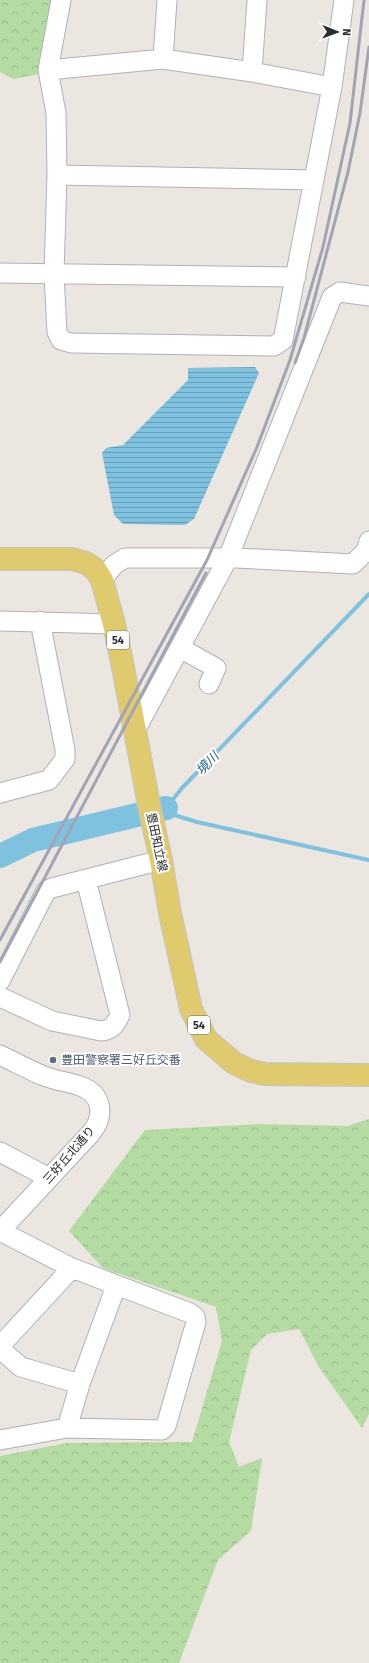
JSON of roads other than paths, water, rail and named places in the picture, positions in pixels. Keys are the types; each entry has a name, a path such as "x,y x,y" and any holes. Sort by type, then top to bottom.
{"main road":[{"name":"豊田知立線","path":"0,559 72,559 86,563 95,569 102,580 114,624 170,913 191,1009 206,1039 234,1063 251,1071 265,1074 369,1075"}],"street":[{"path":"61,0 48,70 56,113 57,175 54,274 57,332 61,340 71,344 274,346 284,340 332,87 344,0"},
{"path":"163,59 167,0"},
{"path":"252,72 257,0"},
{"path":"48,70 163,59 252,72 332,87"},
{"path":"57,175 314,180"},
{"path":"0,273 296,277"},
{"path":"135,731 228,558 332,297 340,292 369,296"},
{"path":"102,580 114,566 125,558 228,558 361,563 369,541"},
{"path":"0,621 114,624"},
{"path":"0,793 49,780 65,759 65,750 40,621"},
{"path":"180,648 216,668 209,684"},
{"path":"0,981 46,891 52,888 86,880 159,850"},
{"path":"0,997 52,1021 101,1031 108,1031 115,1025 120,1015 86,880"},
{"name":"三好丘北通り","path":"0,1055 46,1077 81,1086 91,1092 98,1102 101,1110 95,1128 0,1231"},
{"path":"0,1152 49,1178"},
{"path":"0,1231 72,1268 190,1313 195,1317 196,1322 166,1426 162,1430 67,1428 0,1440"},
{"path":"0,1346 72,1268"},
{"path":"67,1428 80,1384 116,1286"},
{"path":"0,1349 21,1367 80,1384"}],"water":[{"path":"255,367 259,373 194,519 185,525 123,524 114,515 102,453 106,448 123,445 188,380 188,368"}],"waterway":[{"name":"境川","path":"369,594 182,788 166,808 174,815 197,822 369,860"},
{"name":"境川","path":"0,856 33,840 166,808"}],"railway":[{"path":"0,940 207,560 257,447 290,360 323,247 350,123 364,0"},
{"path":"295,363 304,338 348,172 360,113 369,47"},
{"path":"0,962 206,573"}],"place":[{"name":"豊田警察署三好丘交番","path":"53,1060"}]}
